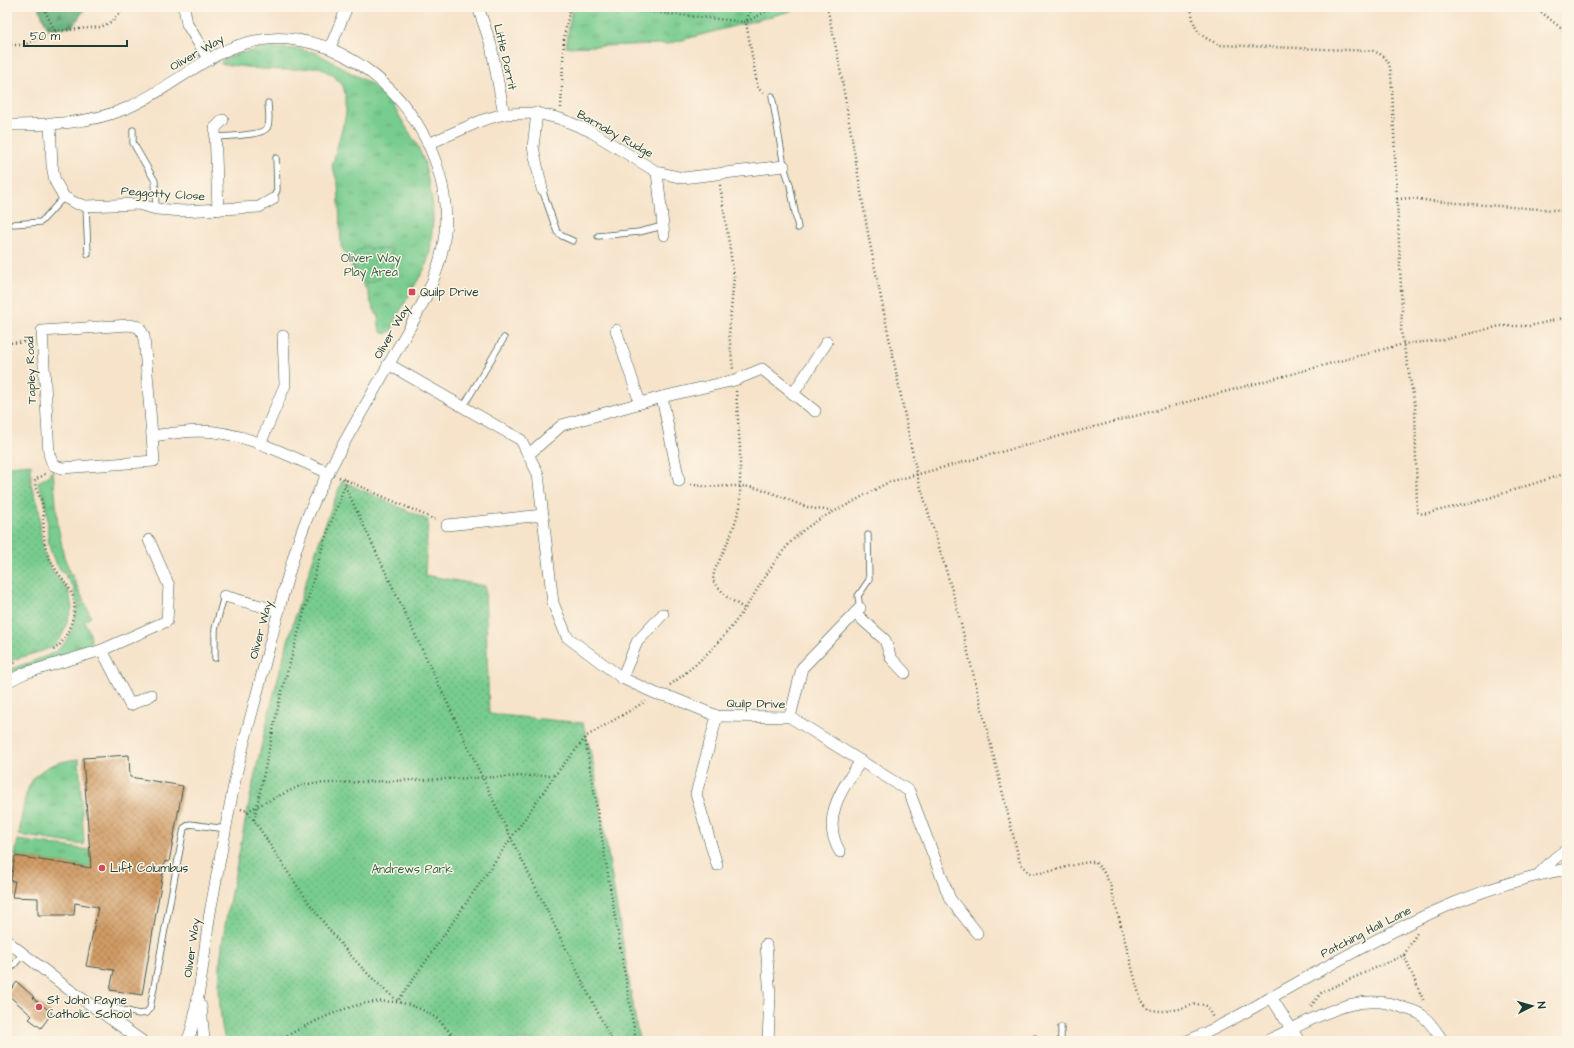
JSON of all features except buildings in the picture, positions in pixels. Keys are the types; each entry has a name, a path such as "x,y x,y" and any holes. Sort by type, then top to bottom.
{"street":[{"path":"184,7 187,24 209,60"},
{"path":"330,48 347,7"},
{"name":"Little Dorrit","path":"478,7 491,45 504,114"},
{"name":"Oliver Way","path":"7,125 50,123 103,117 128,108 155,94 231,47 255,40 281,39 305,41 330,48 378,77 397,96 417,123 428,144 438,172 445,203 445,233 439,262 428,295 388,364 329,473 305,524 279,611 238,766 206,930 200,992 191,1033 187,1041"},
{"name":"Barnaby Rudge","path":"428,144 483,120 504,114 537,114 561,119 590,132 656,172 683,178 784,166"},
{"path":"537,114 533,147 542,189"},
{"name":"Peggotty Close","path":"218,210 215,128 223,120"},
{"path":"50,123 52,165 55,182 64,197"},
{"name":"Barnaby Rudge","path":"656,172 664,230"},
{"name":"Peggotty Close","path":"64,197 75,203 86,206 132,204 156,209 183,211 259,207 273,199"},
{"name":"Tapley Road","path":"129,325 139,326 144,336 154,461 62,468 53,464 48,454 42,341 42,331 129,325"},
{"path":"616,330 640,403"},
{"path":"260,444 285,385 283,336"},
{"path":"794,394 827,342"},
{"name":"Quilp Drive","path":"388,364 521,440 538,474 553,603 567,637 622,678 657,694 673,698 717,716 790,717 909,791 950,899 976,933"},
{"path":"528,455 562,424 662,397 735,380 762,369 815,411"},
{"path":"662,397 679,481"},
{"path":"152,436 200,431 229,434 260,444 329,473"},
{"path":"448,524 543,515"},
{"path":"7,682 25,674 102,650 167,620 170,586 149,540"},
{"path":"224,596 279,611"},
{"path":"790,717 802,668 857,611 885,640 891,658 905,673"},
{"path":"622,678 637,642 663,614"},
{"path":"102,650 130,705 151,695"},
{"path":"717,716 696,794 717,864"},
{"path":"840,852 835,845 832,830 832,814 837,799 861,761"},
{"path":"1540,874 1555,858 1567,849"},
{"name":"Patching Hall Lane","path":"1187,1041 1218,1027 1393,931 1428,915 1502,885 1540,874 1567,869"},
{"path":"7,941 67,988 142,1041"},
{"path":"766,945 770,995 768,1041"},
{"name":"Oliver Way","path":"200,992 204,1041"},
{"path":"1271,997 1299,1041"},
{"path":"1266,1041 1293,1030 1325,1012 1360,1001 1392,1003 1423,1016 1443,1041"},
{"path":"105,1014 128,1041"}],"lane":[{"path":"1562,7 1567,11"},
{"path":"772,96 784,166 790,185 798,228"},
{"path":"215,137 255,133 264,130 268,127 269,121 268,103"},
{"path":"132,130 133,143 155,182 156,209"},
{"path":"273,199 277,190 276,158"},
{"path":"542,189 557,232 574,241"},
{"path":"14,224 41,222 64,197"},
{"path":"86,206 88,254"},
{"path":"598,236 664,230"},
{"path":"463,407 504,338"},
{"path":"857,611 858,596 870,580 868,535"},
{"path":"215,658 215,629 224,596"},
{"path":"94,1007 110,1007 139,1014 146,1013 150,1008 184,828 190,824 226,829"},
{"path":"7,973 24,953"},
{"path":"1061,1027 1061,1041"}],"path":[{"path":"43,7 55,31"},
{"path":"7,45 24,45 55,31 101,27 113,21 124,7"},
{"path":"561,119 564,38 570,7"},
{"path":"605,7 746,22 765,12 783,7"},
{"path":"752,7 746,22 758,89 772,96"},
{"path":"826,7 838,57 869,239 917,475 956,600 1020,863 1029,873 1041,874 1084,862 1095,862 1103,871 1110,884 1140,998 1148,1009 1158,1011 1174,1010 1198,1004 1207,1006 1218,1027"},
{"path":"1191,7 1194,24 1197,31 1207,40 1221,45 1373,51 1384,55 1389,60 1391,72 1402,310 1401,331 1415,405 1417,512 1423,514 1476,502 1567,473"},
{"path":"1535,7 1567,33"},
{"path":"718,175 734,276 729,334 735,380 740,448 740,507 731,535 714,572 713,581 727,597 745,608"},
{"path":"1397,199 1412,198 1567,211"},
{"path":"398,1001 555,775 585,738 657,694 694,667 711,652 745,608 769,570 789,544 813,522 889,482 1403,344 1443,340 1500,326 1530,326 1567,317"},
{"path":"7,343 42,341"},
{"path":"46,653 54,650 64,640 75,608 71,590 52,564 47,552 44,539 42,505 34,485 35,480 46,472 53,464"},
{"path":"329,473 448,524"},
{"path":"254,820 280,698 324,542 347,480"},
{"path":"679,481 699,486 739,485 769,491 802,506 824,511 837,509"},
{"path":"345,486 483,778 612,1041"},
{"path":"7,666 19,661"},
{"path":"585,738 636,1041"},
{"path":"398,1001 382,988 351,955 295,882 247,811 304,784 555,775"},
{"path":"1310,1008 1322,992 1404,955 1428,915"},
{"path":"1404,955 1425,1004"},
{"path":"276,1041 326,1017 357,1005 384,1000 398,1001 417,1007 434,1016 458,1041"},
{"path":"579,1041 602,1038 606,1041"}],"green space":[{"path":"38,7 85,7 85,9 72,27 48,29"},
{"path":"572,7 806,7 667,44 566,47"},
{"path":"264,48 297,49 317,53 371,84 392,104 417,145 424,161 432,198 433,220 430,253 425,268 396,318 392,330 386,334 381,332 378,317 371,303 368,292 348,261 341,246 338,183 332,166 346,114 346,97 343,86 334,76 319,67 286,70 262,69 221,64 221,62 234,55"},
{"name":"Oliver Way Play Area","path":"362,248 391,249 393,262 389,269 382,276 371,283 365,282 356,272 349,257"},
{"path":"31,464 31,484 39,507 41,538 45,556 50,567 69,592 72,608 60,639 51,648 7,662 7,466"},
{"path":"53,470 58,526 64,557 70,571 64,574 56,564 49,545 44,496 38,484 38,482 47,477"},
{"name":"Andrews Park","path":"342,481 428,520 425,575 485,586 489,714 583,723 593,762 639,1041 225,1041 219,994 222,947 225,923 258,758 269,711 295,618 309,572"},
{"path":"71,573 84,601 77,604 74,588 65,576"},
{"path":"85,603 91,617 84,621 91,639 91,643 87,650 24,669 7,676 7,671 55,652 69,636 77,606"},
{"path":"79,759 84,845 19,835 24,805 31,782 38,774 48,767 61,762"},
{"path":"18,840 90,850 91,868 15,856"}],"place":[{"name":"Quilp Drive","path":"412,292"},
{"name":"Lift Columbus","path":"102,868"},
{"name":"St John Payne Catholic School","path":"39,1007"}]}
